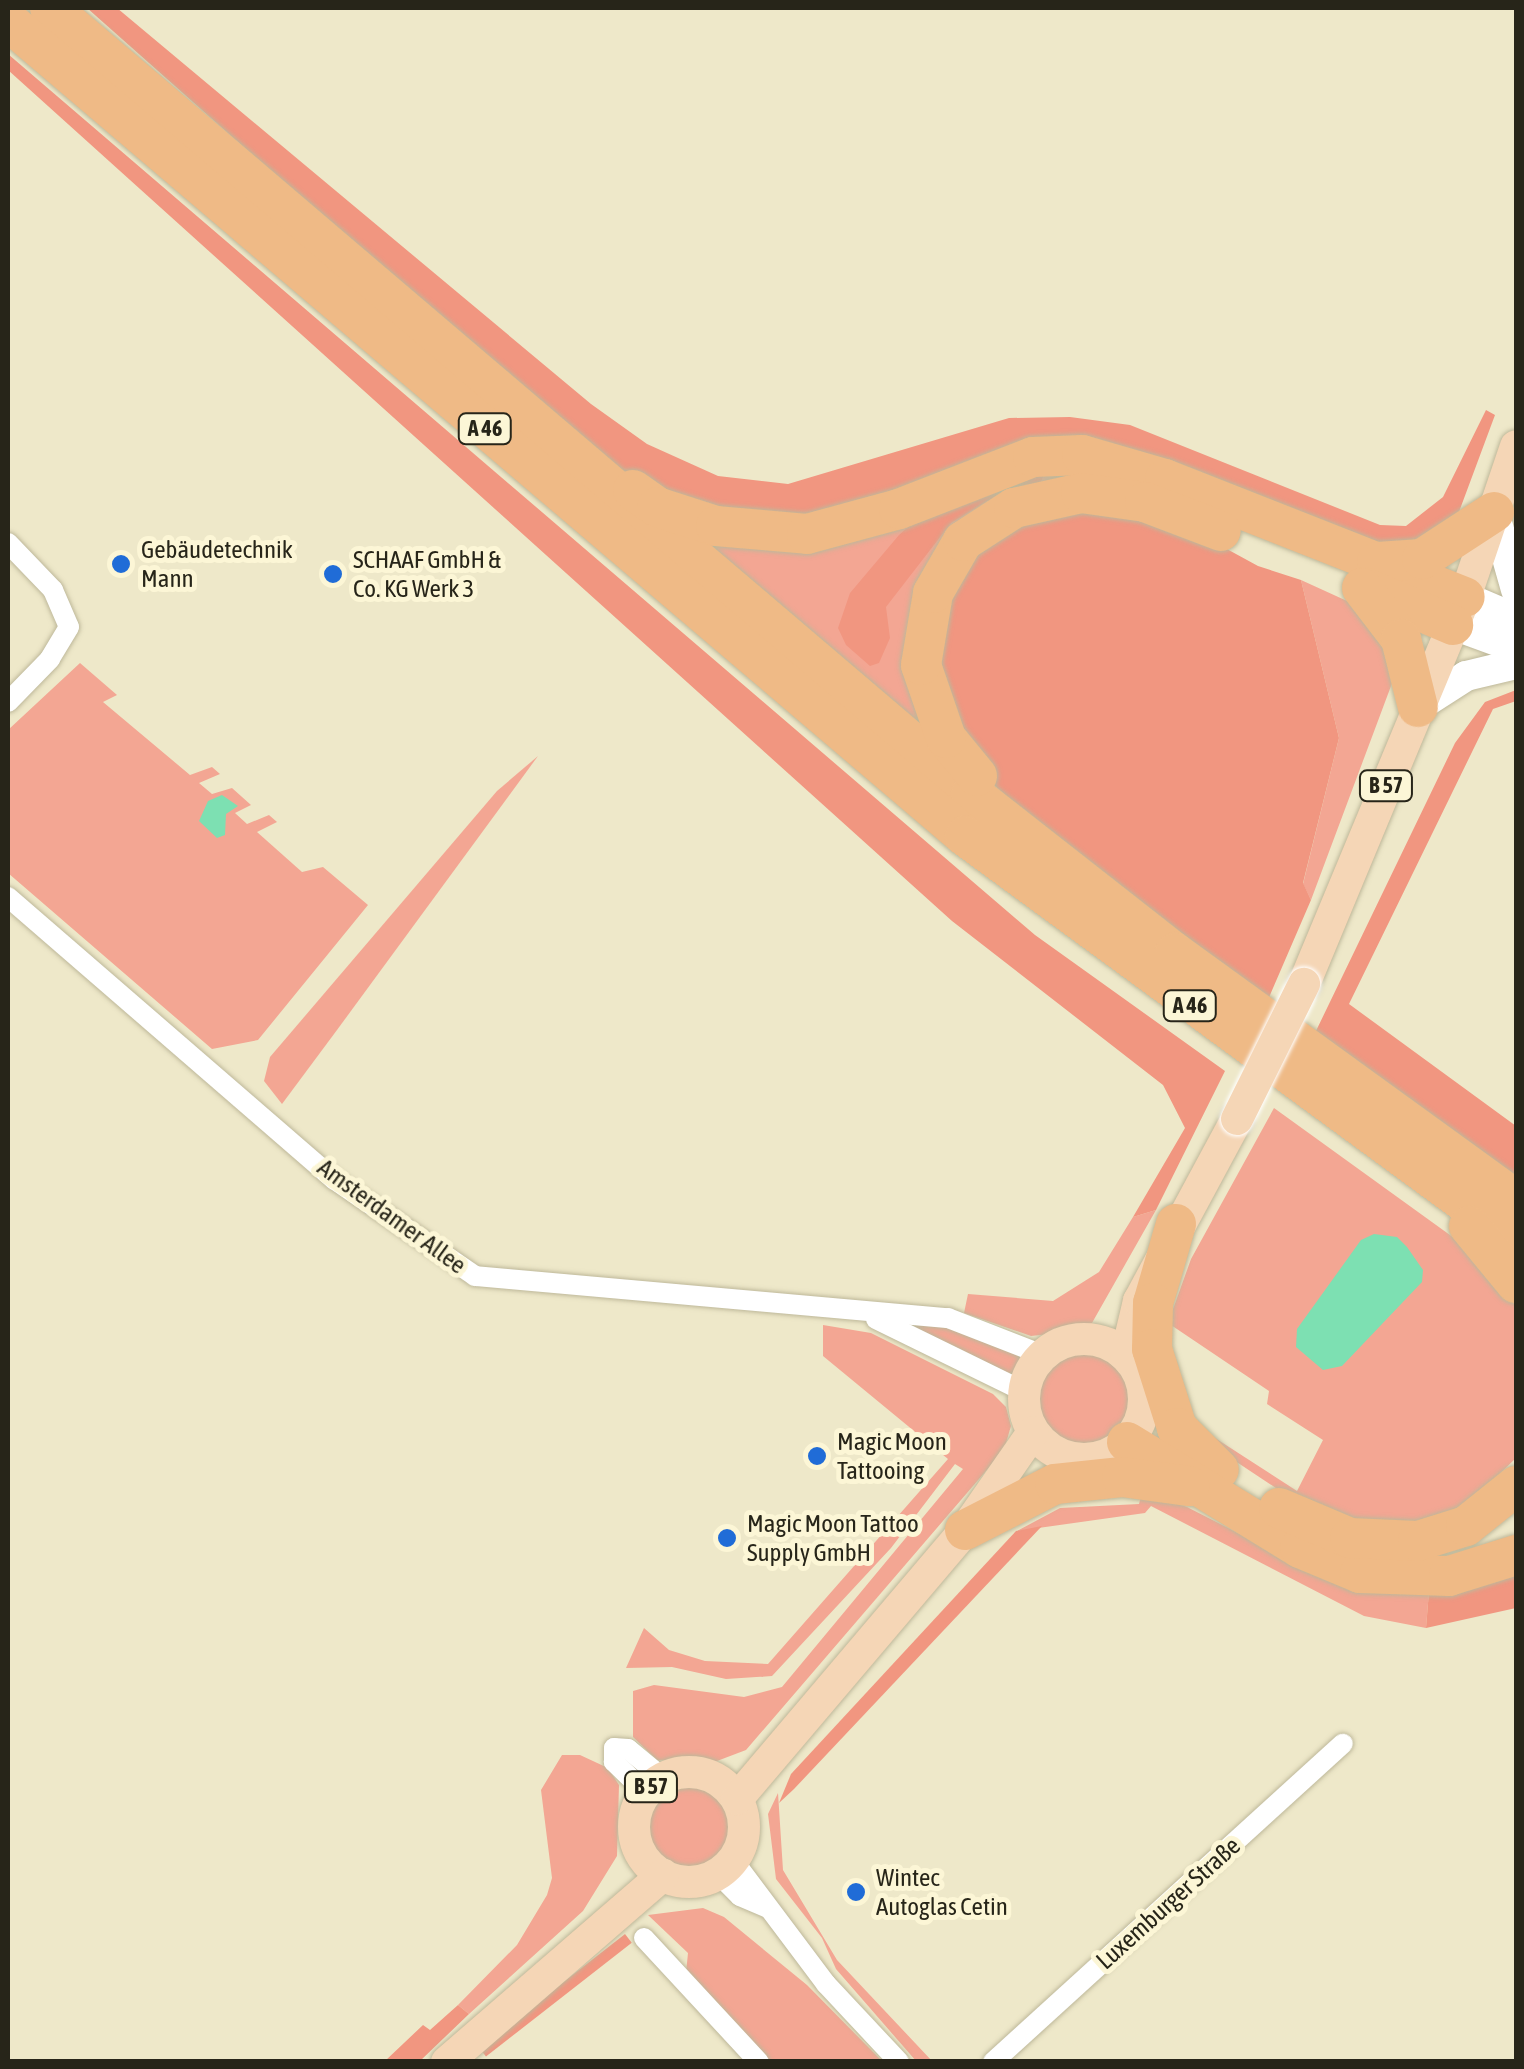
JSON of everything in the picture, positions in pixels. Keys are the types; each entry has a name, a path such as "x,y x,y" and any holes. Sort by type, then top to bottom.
{"highway":[{"name":"A 46","path":"50,8 680,550 1090,887 1516,1200"},
{"name":"A 46","path":"8,20 882,770 1070,918 1418,1173 1516,1240"},
{"name":"A 46","path":"504,395 657,507 754,534 850,526 1058,453 1165,479 1366,574"},
{"path":"1090,887 990,791 946,738 928,699 922,631 939,580 963,540 990,520 1046,497 1113,495 1366,574 1459,611"},
{"path":"1366,574 1422,559 1494,512"},
{"path":"1366,574 1400,640 1418,707"},
{"path":"1418,1173 1516,1283"},
{"path":"1176,1224 1153,1302 1152,1349 1176,1428 1210,1479"},
{"path":"1134,1431 1210,1479 1300,1548 1360,1573 1423,1579 1481,1570 1516,1555"},
{"path":"965,1530 1055,1484 1122,1477 1210,1479 1320,1528 1390,1542 1466,1526 1516,1486"}],"main road":[{"name":"B 57","path":"1112,1348 1142,1264 1176,1224 1237,1119 1304,984 1459,611 1516,446"},
{"path":"1494,512 1516,590"},
{"path":"1459,611 1516,619"},
{"path":"1459,611 1516,648"},
{"path":"1418,707 1466,676 1516,664"},
{"path":"1070,1341 1112,1348 1142,1382 1134,1431 1079,1459 1039,1439 1025,1392 1043,1356 1070,1341"},
{"path":"447,2062 602,1921 654,1867 690,1882 726,1867 744,1830 730,1790 792,1728 1039,1439"},
{"name":"B 57","path":"654,1867 634,1825 654,1786 693,1772 730,1790"}],"street":[{"path":"8,543 53,590 70,626 50,659 8,702"},
{"name":"Amsterdamer Allee","path":"8,897 335,1180 476,1276 870,1316 948,1318 1043,1356"},
{"name":"Amsterdamer Allee","path":"870,1316 1025,1392"},
{"name":"Luxemburger Straße","path":"993,2062 1343,1744"},
{"path":"726,1867 768,1908 826,1984 899,2062"},
{"path":"644,1938 759,2062"}],"shaded area":[{"path":"87,8 117,8 591,404 647,444 718,476 788,484 1009,418 1070,417 1130,425 1380,525 1406,526 1443,497 1486,410 1495,415 1453,528 1415,555 1118,455 830,521 729,521 620,472 453,333"},
{"path":"8,54 1035,935 1225,1071 1156,1210 1133,1217 1185,1128 1163,1085 952,921 8,70"},
{"path":"1045,461 1167,499 938,744 667,516"},
{"path":"1044,474 1040,484 987,501 951,523 886,607 890,638 879,663 870,666 846,645 838,628 850,593 919,517"},
{"path":"1087,500 1192,530 1258,566 1301,580 1339,738 1303,883 1311,900 1267,1002 1023,811 984,776 959,742 932,625 989,533"},
{"path":"1301,580 1369,611 1394,678 1311,900 1303,884 1339,738"},
{"path":"80,663 117,695 103,702 190,775 212,767 220,774 199,783 212,794 232,788 251,805 235,813 247,824 269,815 277,822 257,832 302,872 323,867 368,905 258,1040 212,1049 8,873 8,730"},
{"path":"1516,690 1516,701 1493,709 1349,1004 1516,1126 1516,1178 1315,1033 1455,743 1485,702"},
{"path":"538,756 282,1104 264,1081 270,1057 497,791"},
{"path":"222,795 238,806 226,814 225,835 217,838 199,821 208,801"},
{"path":"1274,1108 1461,1243 1516,1306 1516,1458 1456,1516 1382,1532 1306,1508 1196,1435 1198,1427 1297,1491 1323,1440 1267,1404 1269,1391 1168,1323 1191,1259"},
{"path":"1156,1210 1088,1330 1031,1336 964,1313 968,1294 1053,1301 1099,1272 1133,1217"},
{"path":"1374,1234 1397,1237 1407,1247 1423,1270 1422,1282 1342,1366 1323,1370 1296,1347 1297,1329 1361,1240"},
{"path":"902,1322 947,1326 1026,1357 1014,1379"},
{"path":"823,1325 871,1333 993,1394 1006,1407 1011,1426 1004,1450 746,1750 717,1761 657,1760 633,1737 633,1691 654,1685 744,1697 782,1687 963,1469 955,1464 891,1548 772,1676 726,1679 672,1667 626,1668 644,1628 669,1650 705,1661 768,1664 948,1459 823,1356"},
{"path":"1083,1349 1102,1353 1118,1363 1128,1379 1132,1398 1128,1417 1118,1433 1102,1443 1083,1447 1064,1443 1048,1433 1038,1417 1034,1398 1038,1379 1048,1363 1064,1353"},
{"path":"1142,1492 1187,1507 1277,1553 1429,1591 1426,1628 1364,1616 1151,1506 1145,1513 1017,1531 1060,1508 1139,1504"},
{"path":"1042,1526 779,1803 791,1774 1016,1531"},
{"path":"1516,1568 1516,1608 1426,1628 1429,1591"},
{"path":"562,1755 580,1755 608,1768 619,1785 617,1856 583,1911 469,2014 458,2005 517,1945 547,1895 552,1878 541,1790"},
{"path":"690,1781 708,1784 723,1794 733,1809 733,1845 723,1860 708,1870 690,1873 672,1870 657,1860 647,1845 644,1827 647,1809 657,1794 672,1784"},
{"path":"778,1793 783,1870 837,1960 932,2061 916,2061 836,1969 822,1938 776,1879 768,1814"},
{"path":"703,1908 724,1917 807,1985 882,2061 767,2061 686,1973 688,1953 648,1915"},
{"path":"625,1934 632,1943 486,2057 479,2048"},
{"path":"458,2005 469,2014 420,2061 385,2061 423,2025 430,2030"}],"place":[{"name":"Gebäudetechnik Mann","path":"121,564"},
{"name":"SCHAAF GmbH & Co. KG Werk 3","path":"333,574"},
{"name":"Magic Moon Tattooing","path":"817,1456"},
{"name":"Magic Moon Tattoo Supply GmbH","path":"727,1538"},
{"name":"Wintec Autoglas Cetin","path":"856,1892"}]}
